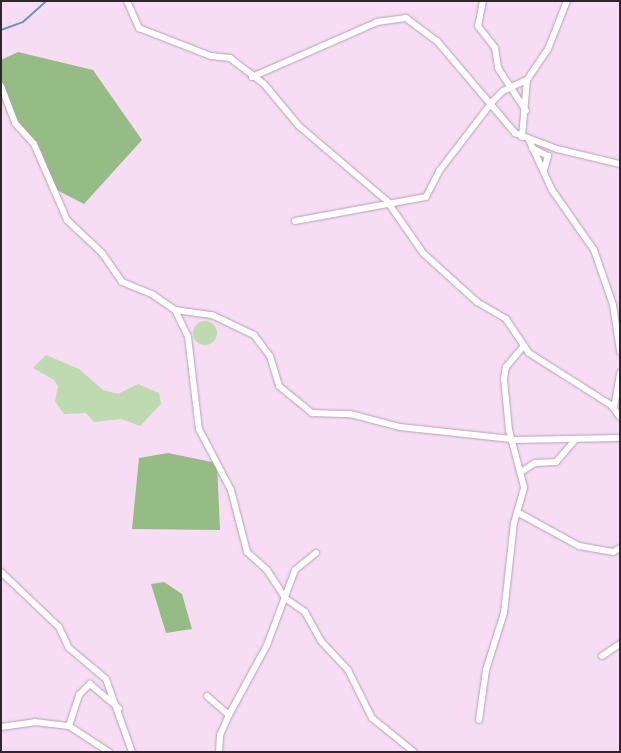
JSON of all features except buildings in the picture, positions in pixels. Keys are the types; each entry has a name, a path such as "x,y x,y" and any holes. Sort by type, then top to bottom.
{"street":[{"path":"127,1 139,28 211,56 230,58 391,206 423,253 477,302 502,314 522,347 614,408 620,417"},
{"path":"483,1 478,26 495,48 498,68 526,111"},
{"path":"295,221 391,206 428,195 440,170 491,106 510,88 527,80 548,49 567,1"},
{"path":"252,77 377,22 406,18 437,41 491,106 522,137 620,164"},
{"path":"522,137 526,111 527,80"},
{"path":"1,86 15,122 34,144 41,168 71,226 102,253 122,282 152,294 175,310 212,315 254,334 270,356 279,386 312,413 350,414 400,427 511,439 574,441 620,438"},
{"path":"529,140 552,190 594,250 613,305 620,351"},
{"path":"175,310 188,337 199,429 231,490 247,552 267,570 285,598 306,612 321,642 348,670 372,718 414,752"},
{"path":"479,720 486,670 504,613 517,512 524,487 511,439 504,373 522,347"},
{"path":"614,408 620,373"},
{"path":"521,472 535,463 556,462 574,441"},
{"path":"517,512 579,546 613,552 620,548"},
{"path":"219,752 220,735 267,645 295,570 316,553"},
{"path":"1,572 59,627 69,648 97,668 119,708 132,752"},
{"path":"602,656 620,644"},
{"path":"69,726 79,695 90,684 119,708"},
{"path":"207,696 229,716"},
{"path":"1,727 35,722 69,726 109,752"}],"green space":[{"path":"18,52 93,70 142,140 84,204 51,187 37,147 13,115 1,84 1,60"},
{"path":"205,321 214,324 217,333 214,342 205,345 196,342 193,333 196,324"},
{"path":"46,355 79,369 103,390 118,394 138,384 159,393 161,404 140,426 121,419 94,422 86,413 64,414 55,401 58,386 54,380 33,368"},
{"path":"168,453 217,463 220,530 132,529 139,458"},
{"path":"164,582 182,594 192,629 166,633 151,584"}],"waterway":[{"path":"1,30 23,22 46,1"}]}
